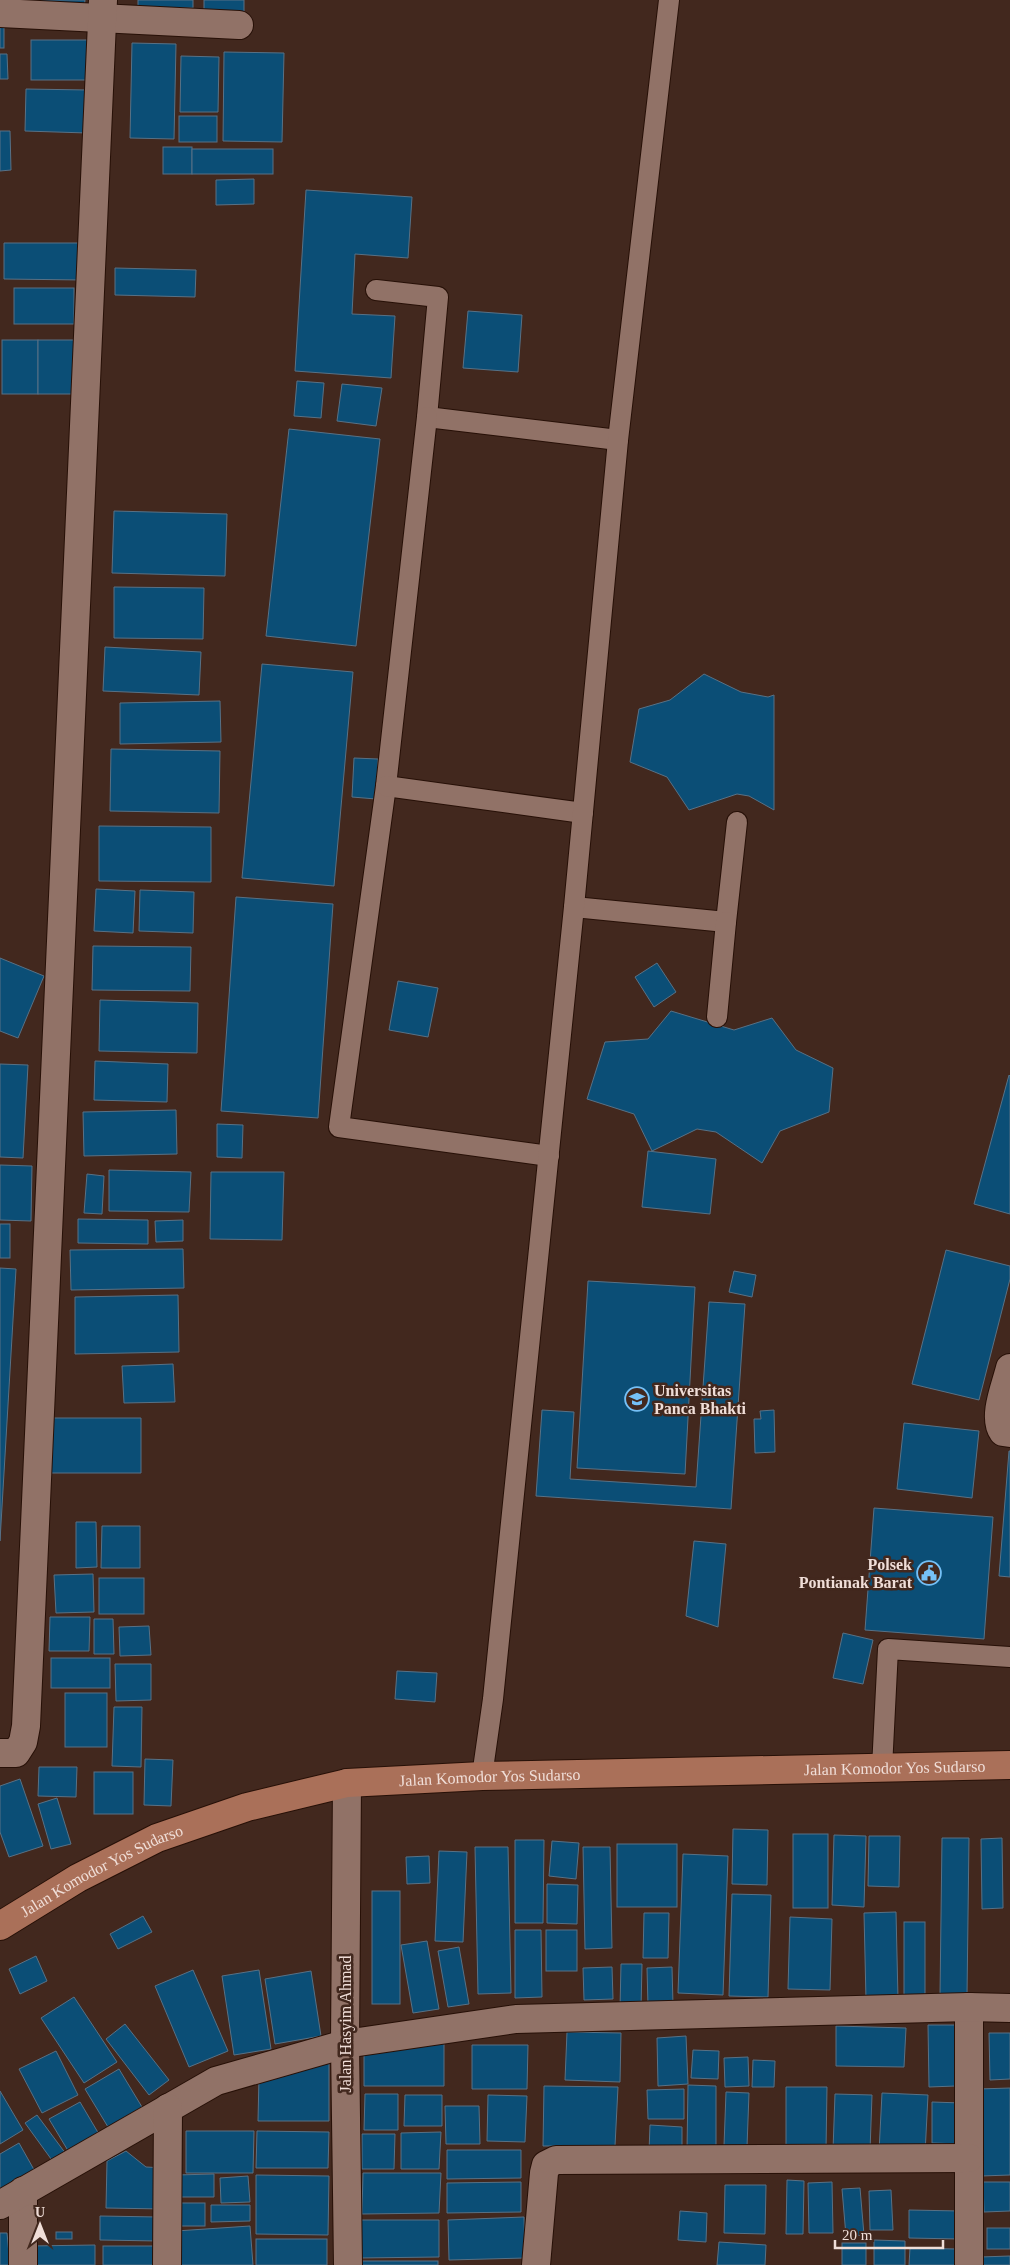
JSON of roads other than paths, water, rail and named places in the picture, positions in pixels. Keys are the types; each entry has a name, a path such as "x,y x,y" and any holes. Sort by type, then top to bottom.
{"street":[{"path":"0,12 103,9 239,25"},
{"path":"0,1753 16,1752 23,1742 26,1726 103,9"},
{"path":"1010,1368 999,1415 999,1426 1003,1432 1010,1433"},
{"name":"Jalan Komodor Yos Sudarso","path":"0,1926 78,1878 157,1838 247,1807 348,1783 482,1776 1010,1765"},
{"name":"Jalan Hasyim Ahmad","path":"348,1783 344,2044 348,2265"},
{"path":"969,2007 969,2265"},
{"path":"0,2205 216,2081 344,2044 516,2019 969,2007 1010,2008"},
{"path":"167,2265 168,2108"},
{"path":"536,2265 544,2173 546,2165 556,2160 969,2158"},
{"path":"23,2191 23,2265"}],"lane":[{"path":"482,1776 493,1699 549,1156 618,440 669,0"},
{"path":"376,290 438,297 427,418 386,786 338,1127 549,1156"},
{"path":"427,418 618,440"},
{"path":"386,786 583,814"},
{"path":"717,1017 737,822"},
{"path":"574,907 726,922"},
{"path":"882,1768 888,1649 1010,1657"}],"place":[{"name":"Universitas Panca Bhakti","path":"637,1399"},
{"name":"Polsek Pontianak Barat","path":"929,1573"}]}
